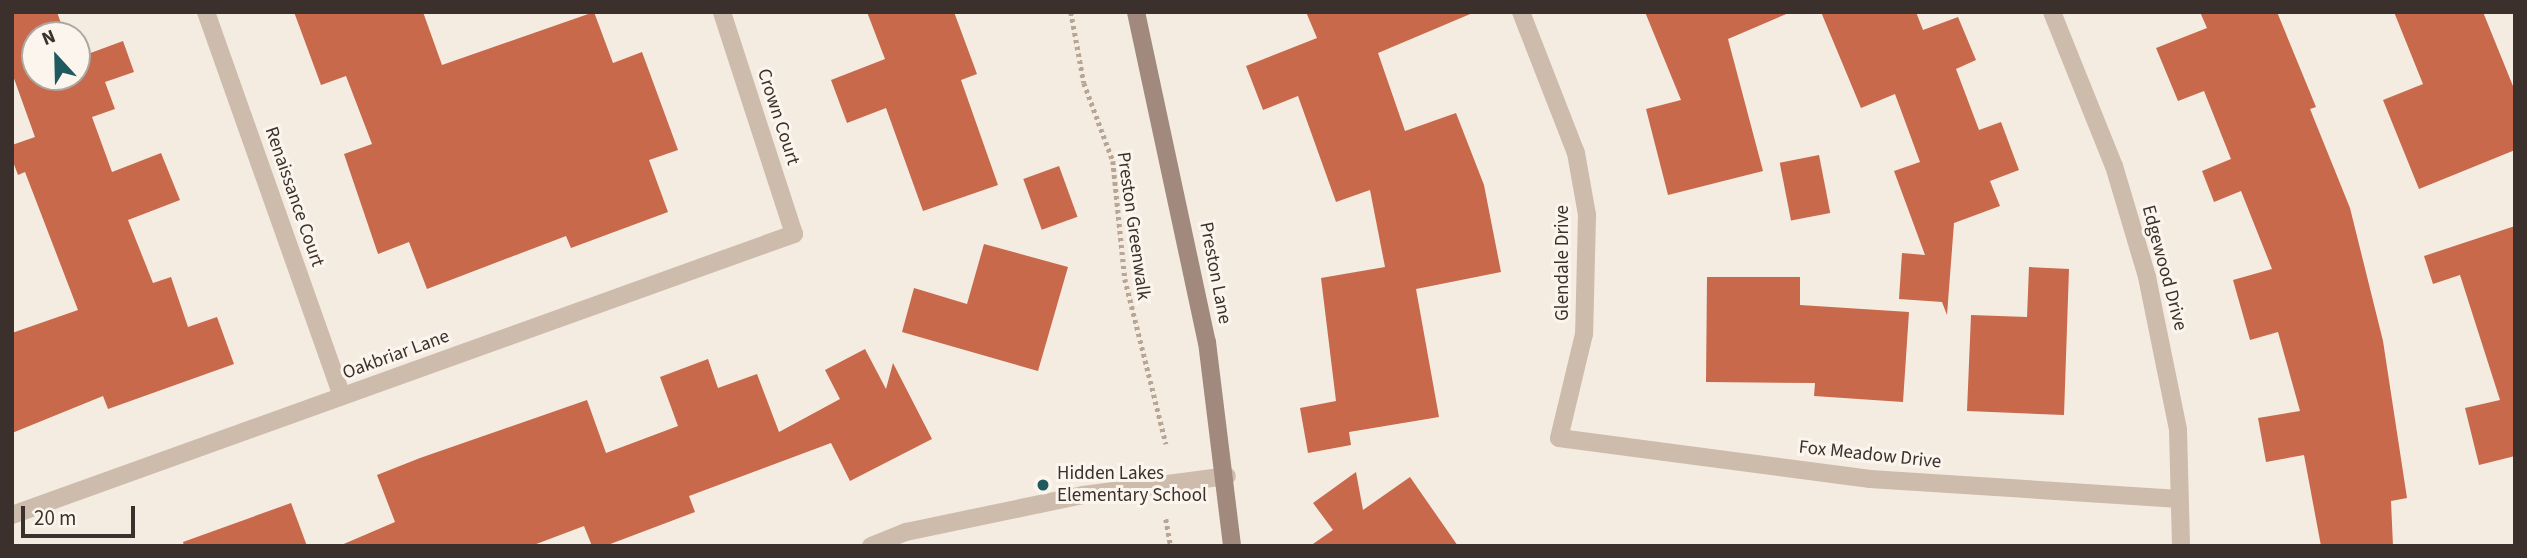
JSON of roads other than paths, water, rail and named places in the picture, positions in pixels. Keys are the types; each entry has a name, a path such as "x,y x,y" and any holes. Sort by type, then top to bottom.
{"street":[{"name":"Renaissance Court","path":"206,12 342,396"},
{"name":"Crown Court","path":"722,12 794,234"},
{"name":"Preston Lane","path":"1136,12 1202,315 1227,476 1232,546"},
{"name":"Glendale Drive","path":"1521,12 1576,153 1587,215 1584,334 1559,438"},
{"name":"Edgewood Drive","path":"2052,12 2114,166 2147,277 2178,430 2181,546"},
{"name":"Oakbriar Lane","path":"12,515 794,234"},
{"name":"Fox Meadow Drive","path":"1559,438 1870,479 2179,499"},
{"path":"871,546 906,532 1083,495 1227,476"}],"place":[{"name":"Hidden Lakes Elementary School","path":"1043,485"}]}
